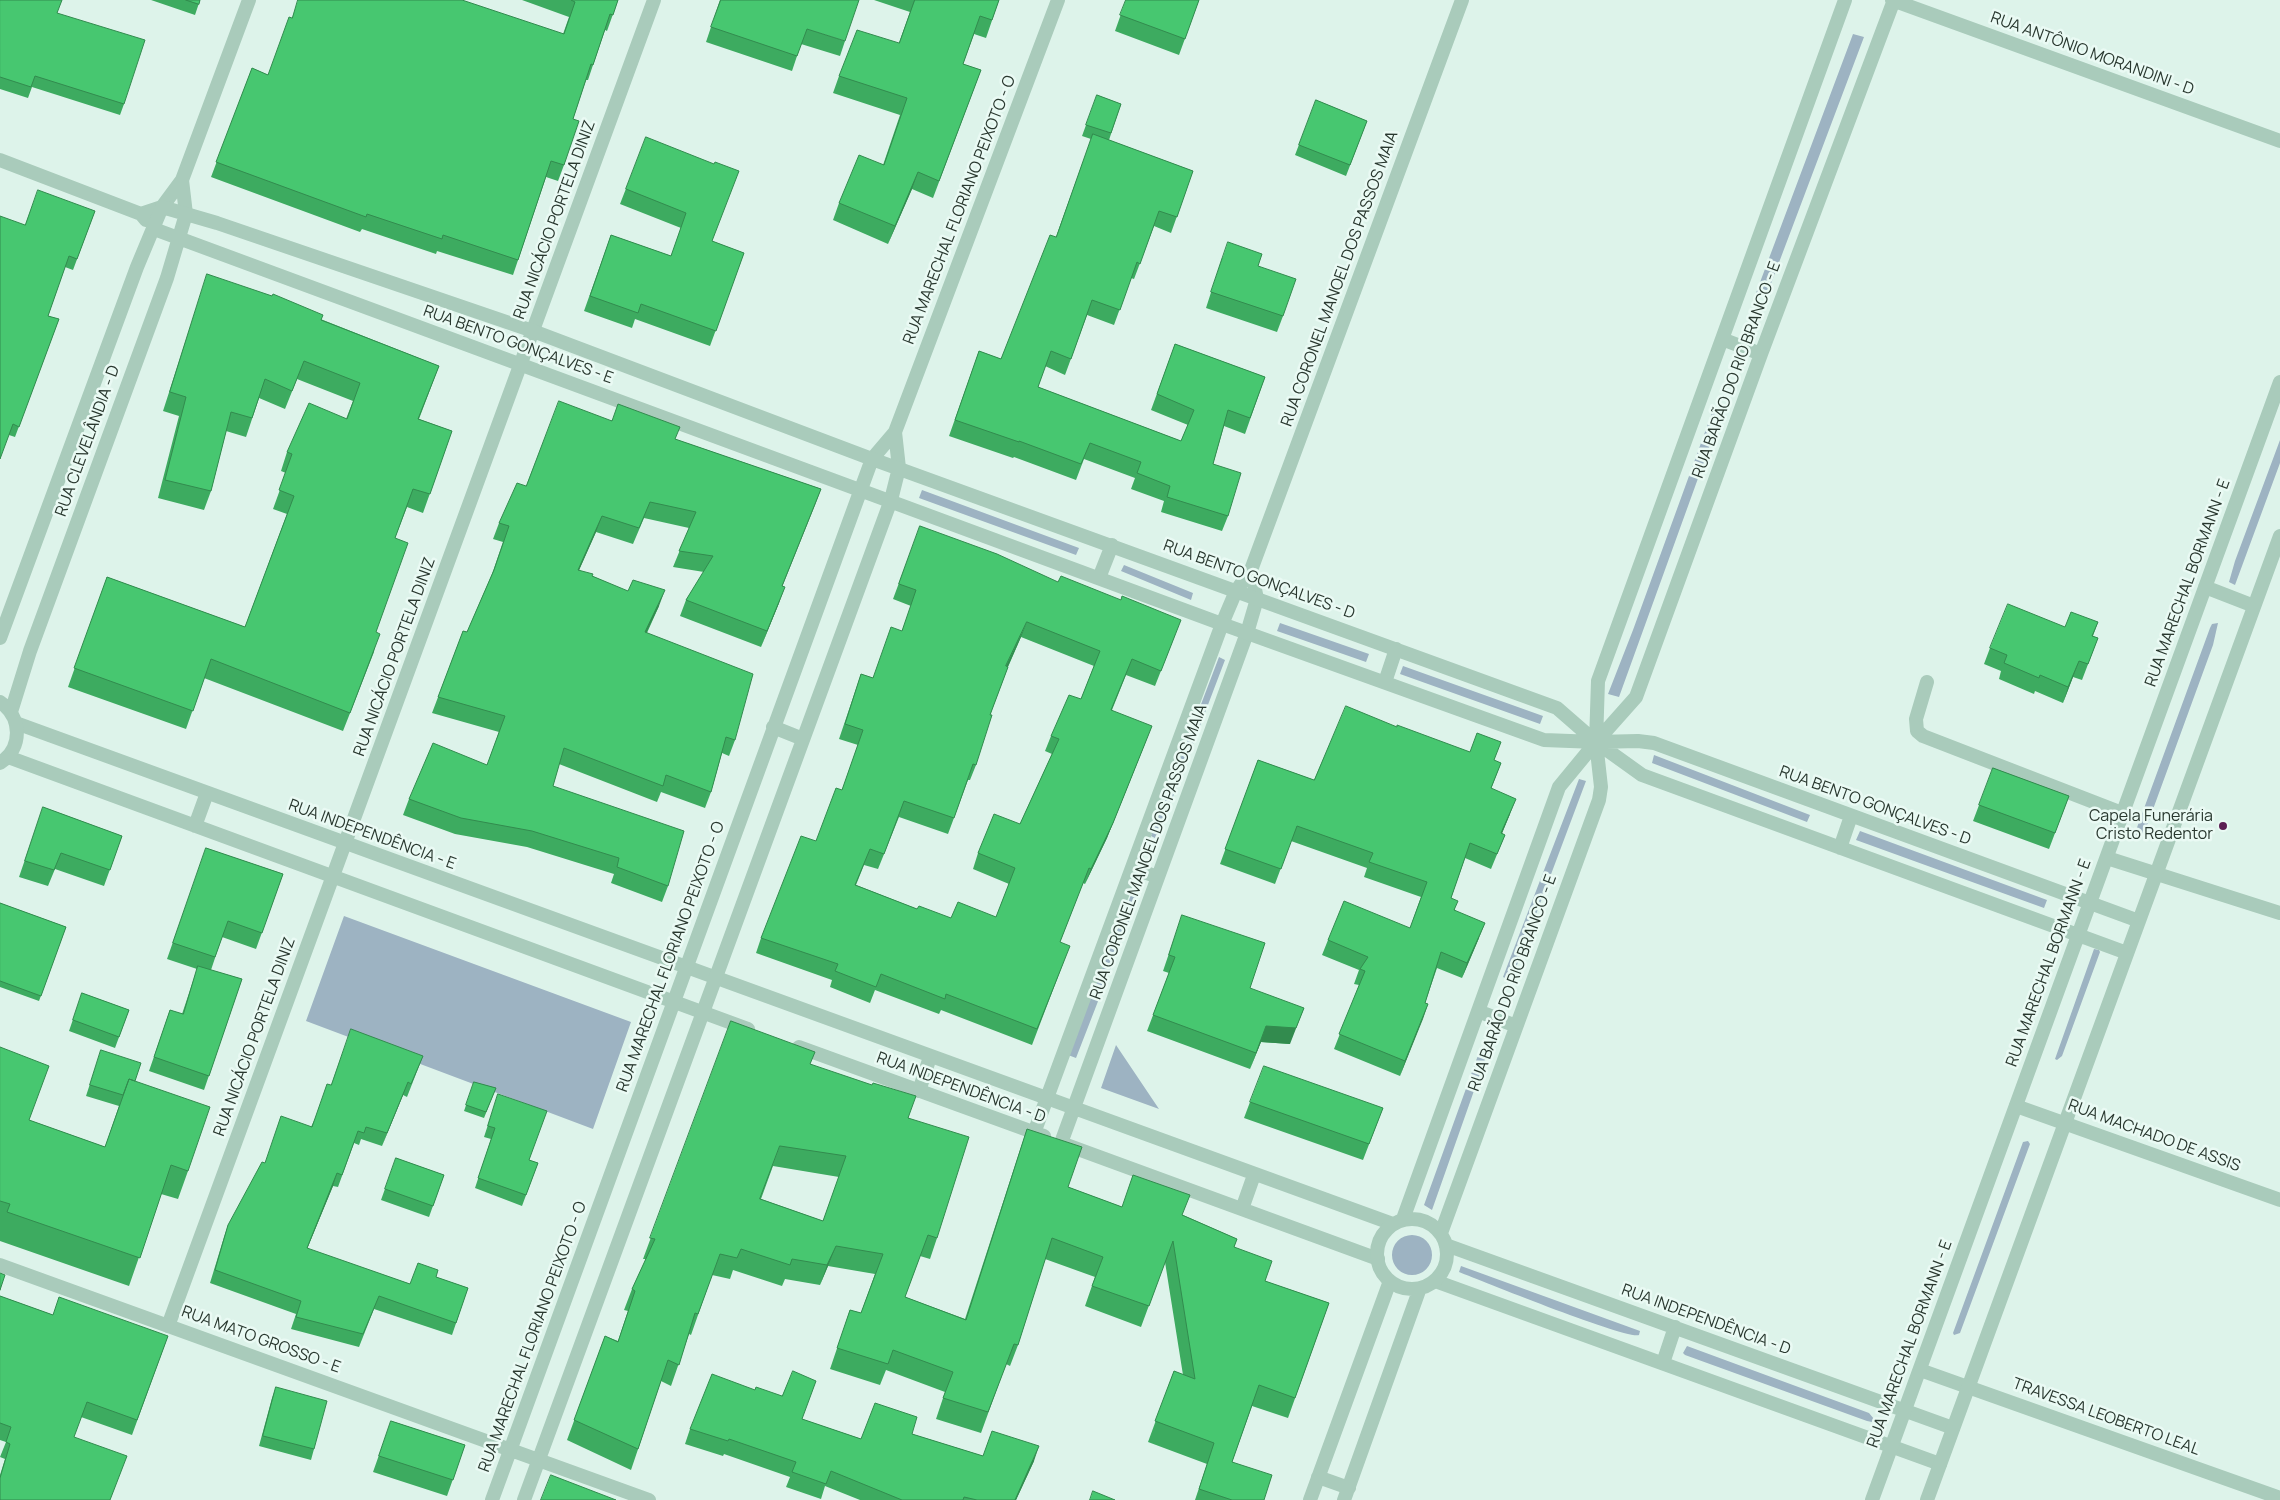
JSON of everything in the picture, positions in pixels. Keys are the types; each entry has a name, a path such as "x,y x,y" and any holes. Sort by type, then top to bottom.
{"street":[{"name":"RUA CLEVELÂNDIA - D","path":"0,638 137,267 162,207 182,180 249,0"},
{"name":"RUA NICÁCIO PORTELA DINIZ","path":"168,1326 654,0"},
{"name":"RUA MARECHAL FLORIANO PEIXOTO - O","path":"492,1500 860,489 872,459 895,432 1058,0"},
{"name":"RUA CORONEL MANOEL DOS PASSOS MAIA","path":"1034,1133 1222,624 1236,591 1251,570 1462,0"},
{"name":"RUA BARÃO DO RIO BRANCO - E","path":"1444,1239 1516,1026 1599,800 1601,787 1596,742 1598,681 1845,0"},
{"name":"RUA BARÃO DO RIO BRANCO - E","path":"1398,1222 1478,1011 1559,787 1636,697 1893,0"},
{"name":"RUA ANTÔNIO MORANDINI - D","path":"1893,0 2280,141"},
{"name":"RUA BENTO GONÇALVES - E","path":"0,160 141,214 154,229 891,500"},
{"name":"RUA CLEVELÂNDIA - D","path":"4,760 16,744 14,718 30,652 167,278 186,214 182,180"},
{"name":"RUA BENTO GONÇALVES - E","path":"162,207 533,331 899,468"},
{"path":"141,214 162,207"},
{"path":"1722,339 1762,354"},
{"name":"RUA MARECHAL BORMANN - E","path":"1872,1500 2280,382"},
{"name":"RUA MARECHAL FLORIANO PEIXOTO - O","path":"524,1500 891,500 899,468 895,432"},
{"name":"RUA BENTO GONÇALVES - D","path":"899,468 1557,708 1596,742 1642,775 2127,952"},
{"name":"RUA BENTO GONÇALVES - D","path":"891,500 1222,624 1544,740 1638,741 1654,744 2138,921"},
{"path":"1927,1500 2280,536"},
{"path":"1099,578 1112,545"},
{"name":"RUA CORONEL MANOEL DOS PASSOS MAIA","path":"1062,1143 1247,633 1257,599 1251,570"},
{"path":"2205,587 2254,606"},
{"path":"1385,682 1396,649"},
{"path":"1927,682 1916,719 1917,731 1923,736 2122,814"},
{"path":"0,702 14,718"},
{"name":"RUA INDEPENDÊNCIA - E","path":"14,718 207,793 715,979"},
{"path":"773,727 802,739"},
{"path":"4,760 195,826 757,1032"},
{"path":"195,826 207,793"},
{"path":"1840,848 1851,816"},
{"path":"2106,858 2280,913"},
{"path":"1132,868 1158,877"},
{"name":"RUA INDEPENDÊNCIA - D","path":"715,979 1254,1175 1398,1222"},
{"path":"1478,1011 1516,1026"},
{"name":"RUA INDEPENDÊNCIA - D","path":"784,1042 1378,1259"},
{"path":"919,1091 930,1057"},
{"name":"RUA MACHADO DE ASSIS","path":"2016,1106 2280,1200"},
{"path":"1242,1209 1254,1175"},
{"path":"1420,1219 1428,1222 1444,1239 1446,1264 1435,1280 1420,1288 1407,1289 1390,1281 1382,1271 1378,1259 1379,1243 1382,1236 1398,1222 1420,1219"},
{"name":"RUA INDEPENDÊNCIA - D","path":"1444,1239 1675,1327 1953,1428"},
{"name":"RUA MATO GROSSO - E","path":"0,1265 648,1500"},
{"path":"1435,1280 1940,1464"},
{"path":"1310,1500 1390,1281"},
{"path":"1318,1477 1346,1494 1420,1288"},
{"path":"1663,1363 1675,1327"},
{"name":"TRAVESSA LEOBERTO LEAL","path":"1920,1370 2280,1498"}],"shaded area":[{"path":"1853,34 1864,37 1766,297 1756,293"},
{"path":"1713,410 1722,412 1619,697 1608,694 1633,630"},
{"path":"2280,440 2280,463 2235,585 2229,582 2235,561"},
{"path":"922,490 1079,548 1076,555 919,498"},
{"path":"1124,565 1193,593 1191,600 1121,571"},
{"path":"1280,623 1369,654 1366,662 1277,631"},
{"path":"2218,623 2213,645 2148,823 2143,833 2137,836 2135,833 2210,628 2212,624"},
{"path":"1219,657 1225,660 1157,839 1151,836"},
{"path":"1403,666 1543,716 1540,724 1400,674"},
{"path":"1654,755 1810,815 1807,822 1652,763"},
{"path":"1579,779 1586,781 1511,981 1503,977"},
{"path":"1860,831 2047,900 2044,908 1856,840"},
{"path":"1135,885 1142,888 1076,1058 1068,1055"},
{"path":"344,916 631,1022 593,1129 306,1021"},
{"path":"2094,949 2100,952 2062,1056 2057,1060 2055,1059"},
{"path":"1116,1045 1159,1109 1101,1088"},
{"path":"1481,1047 1488,1051 1432,1210 1424,1205"},
{"path":"2028,1141 2030,1144 1960,1333 1954,1335 1953,1333 2023,1142"},
{"path":"1416,1235 1423,1238 1429,1244 1432,1255 1431,1263 1423,1272 1416,1275 1408,1275 1401,1272 1393,1263 1392,1251 1395,1244 1404,1236"},
{"path":"1461,1266 1640,1331 1639,1335 1609,1329 1523,1297 1459,1272"},
{"path":"1687,1346 1869,1413 1874,1419 1872,1422 1867,1421 1685,1355 1683,1353"}],"building":[{"path":"0,0 62,0 57,13 145,40 124,104 35,76 31,87 0,77"},
{"path":"186,0 200,0 199,4"},
{"path":"298,0 462,0 564,34 575,2 571,0 618,0 613,15 610,14 593,65 591,64 573,119 579,121 564,165 551,161 518,260 443,235 442,239 367,214 366,217 216,162 252,68 268,75 289,17 292,18"},
{"path":"721,0 859,0 845,41 807,29 797,56 711,27"},
{"path":"915,0 999,0 992,20 980,16 963,64 981,70 939,181 918,172 895,226 839,203 859,155 884,165 907,98 839,76 857,30 899,43"},
{"path":"1126,0 1199,0 1185,39 1120,15"},
{"path":"1097,95 1121,104 1111,133 1086,125"},
{"path":"1316,100 1367,121 1350,165 1299,145"},
{"path":"1093,134 1193,171 1177,217 1159,211 1140,264 1137,262 1120,310 1092,300 1071,359 1051,351 1038,387 1181,441 1194,410 1157,394 1175,344 1265,377 1250,418 1228,410 1213,464 1241,473 1228,516 1167,497 1170,486 1137,473 1141,462 1090,443 1081,464 955,420 979,351 1001,359 1050,235 1056,237"},
{"path":"646,137 714,164 715,162 739,171 712,241 744,253 716,331 641,304 638,313 590,296 611,235 671,256 686,213 626,189"},
{"path":"38,190 95,211 77,259 69,256 48,316 59,319 19,427 13,424 0,459 0,216 25,225"},
{"path":"1228,242 1262,254 1258,266 1296,279 1283,316 1211,292"},
{"path":"207,274 272,296 273,294 323,315 321,320 439,366 418,419 452,431 430,494 413,489 395,538 408,543 376,632 380,634 350,713 211,659 193,711 74,668 107,577 245,627 294,496 279,490 292,454 287,452 309,403 347,419 360,383 304,361 292,391 265,379 252,418 231,412 211,491 165,480 186,397 170,392"},
{"path":"559,401 612,421 618,404 680,427 675,439 821,489 782,586 785,587 767,631 686,600 713,556 679,551 696,512 650,502 639,528 602,516 578,570 593,574 592,576 628,591 633,580 665,590 645,632 753,674 735,740 726,737 711,792 666,775 663,786 564,748 553,786 684,831 668,886 617,867 619,858 532,831 461,818 409,799 433,743 487,765 505,716 438,697 463,631 467,632 494,570 509,526 499,523 517,483 526,486"},
{"path":"920,526 997,554 1058,582 1061,576 1121,600 1122,596 1181,620 1161,671 1132,659 1111,710 1152,726 1113,823 1091,869 1089,868 1060,942 1070,946 1037,1029 946,994 945,999 881,974 876,987 835,971 838,964 761,938 801,836 816,841 836,788 842,790 863,730 845,724 861,674 873,678 891,627 902,631 916,590 899,584","holes":["1027,622 1100,651 1081,699 1069,695 1051,736 1059,739 1020,824 994,814 978,853 1015,868 996,917 958,902 951,918 919,906 917,909 855,885 870,849 884,854 904,801 954,818 973,764 976,765 992,715 990,715 1008,667 1006,666"]},
{"path":"2008,604 2065,627 2071,612 2098,622 2092,636 2098,638 2088,664 2079,661 2068,687 2040,675 2039,678 2004,663 2007,655 1990,648"},
{"path":"1346,706 1397,727 1397,725 1470,752 1477,733 1501,742 1494,760 1501,763 1491,788 1516,799 1501,833 1505,835 1497,854 1470,843 1451,898 1458,901 1454,910 1485,923 1467,963 1441,952 1425,1003 1428,1004 1405,1061 1339,1034 1365,971 1360,969 1368,957 1328,940 1344,901 1410,928 1427,882 1369,862 1373,853 1297,826 1281,869 1225,849 1258,760 1314,780"},
{"path":"1993,768 2069,796 2055,833 1979,805"},
{"path":"43,807 122,836 110,870 61,853 54,870 25,861"},
{"path":"206,848 283,874 262,933 228,921 215,957 173,943"},
{"path":"0,903 66,927 41,996 0,981"},
{"path":"1182,915 1265,943 1250,988 1304,1008 1296,1028 1266,1026 1256,1053 1153,1015 1175,957 1169,955"},
{"path":"198,966 242,979 209,1076 154,1057 170,1010 183,1014"},
{"path":"82,993 129,1010 119,1037 73,1020"},
{"path":"731,1021 815,1052 810,1064 872,1085 873,1083 916,1096 908,1118 969,1137 937,1238 928,1235 905,1297 966,1320 1027,1129 1082,1147 1068,1187 1122,1207 1133,1175 1190,1195 1182,1215 1237,1239 1234,1247 1272,1261 1265,1281 1329,1303 1295,1398 1259,1385 1232,1462 1272,1475 1264,1500 1232,1500 1199,1489 1214,1443 1155,1421 1174,1371 1195,1379 1173,1241 1149,1306 1092,1286 1103,1257 1052,1238 1018,1345 1014,1344 988,1412 943,1398 953,1372 893,1350 888,1364 837,1348 850,1310 861,1313 883,1254 836,1246 827,1265 792,1259 790,1265 741,1249 737,1258 720,1254 698,1314 695,1313 679,1365 668,1360 638,1449 574,1420 605,1336 618,1342 635,1291 632,1289 655,1239 650,1238","holes":["780,1146 846,1156 823,1221 760,1199"]},
{"path":"351,1029 423,1056 411,1084 408,1082 387,1133 366,1127 364,1133 358,1131 342,1175 337,1173 307,1248 410,1284 418,1263 438,1270 436,1277 468,1288 456,1323 379,1296 363,1334 296,1317 301,1301 215,1270 228,1225 262,1162 265,1163 281,1116 312,1127 327,1084 331,1085"},
{"path":"0,1047 49,1066 29,1120 105,1147 129,1079 210,1107 188,1171 171,1165 140,1258 7,1212 10,1204 0,1201"},
{"path":"101,1050 141,1063 135,1081 129,1079 123,1095 90,1085"},
{"path":"1264,1066 1383,1108 1369,1144 1250,1102"},
{"path":"474,1082 496,1088 486,1112 466,1105"},
{"path":"498,1094 547,1111 529,1160 538,1163 526,1195 478,1178 495,1128 488,1126"},
{"path":"396,1158 444,1175 433,1206 385,1189"},
{"path":"0,1273 5,1275 0,1290"},
{"path":"0,1296 53,1315 59,1297 168,1336 137,1420 87,1402 74,1437 127,1456 110,1500 0,1500 0,1478 10,1444 6,1442 11,1427 0,1423"},
{"path":"793,1371 816,1381 802,1419 861,1439 875,1403 917,1417 912,1434 983,1456 992,1431 1039,1446 1015,1500 977,1500 964,1497 963,1500 902,1500 831,1471 826,1484 792,1472 796,1462 729,1439 728,1441 690,1429 712,1374 755,1390 756,1387 782,1396"},
{"path":"276,1387 327,1401 314,1449 263,1436"},
{"path":"391,1421 465,1445 453,1480 379,1456"},
{"path":"551,1475 616,1500 541,1500"},
{"path":"1093,1491 1115,1500 1090,1500"}],"place":[{"name":"Capela Funerária Cristo Redentor","path":"2223,826"}]}
